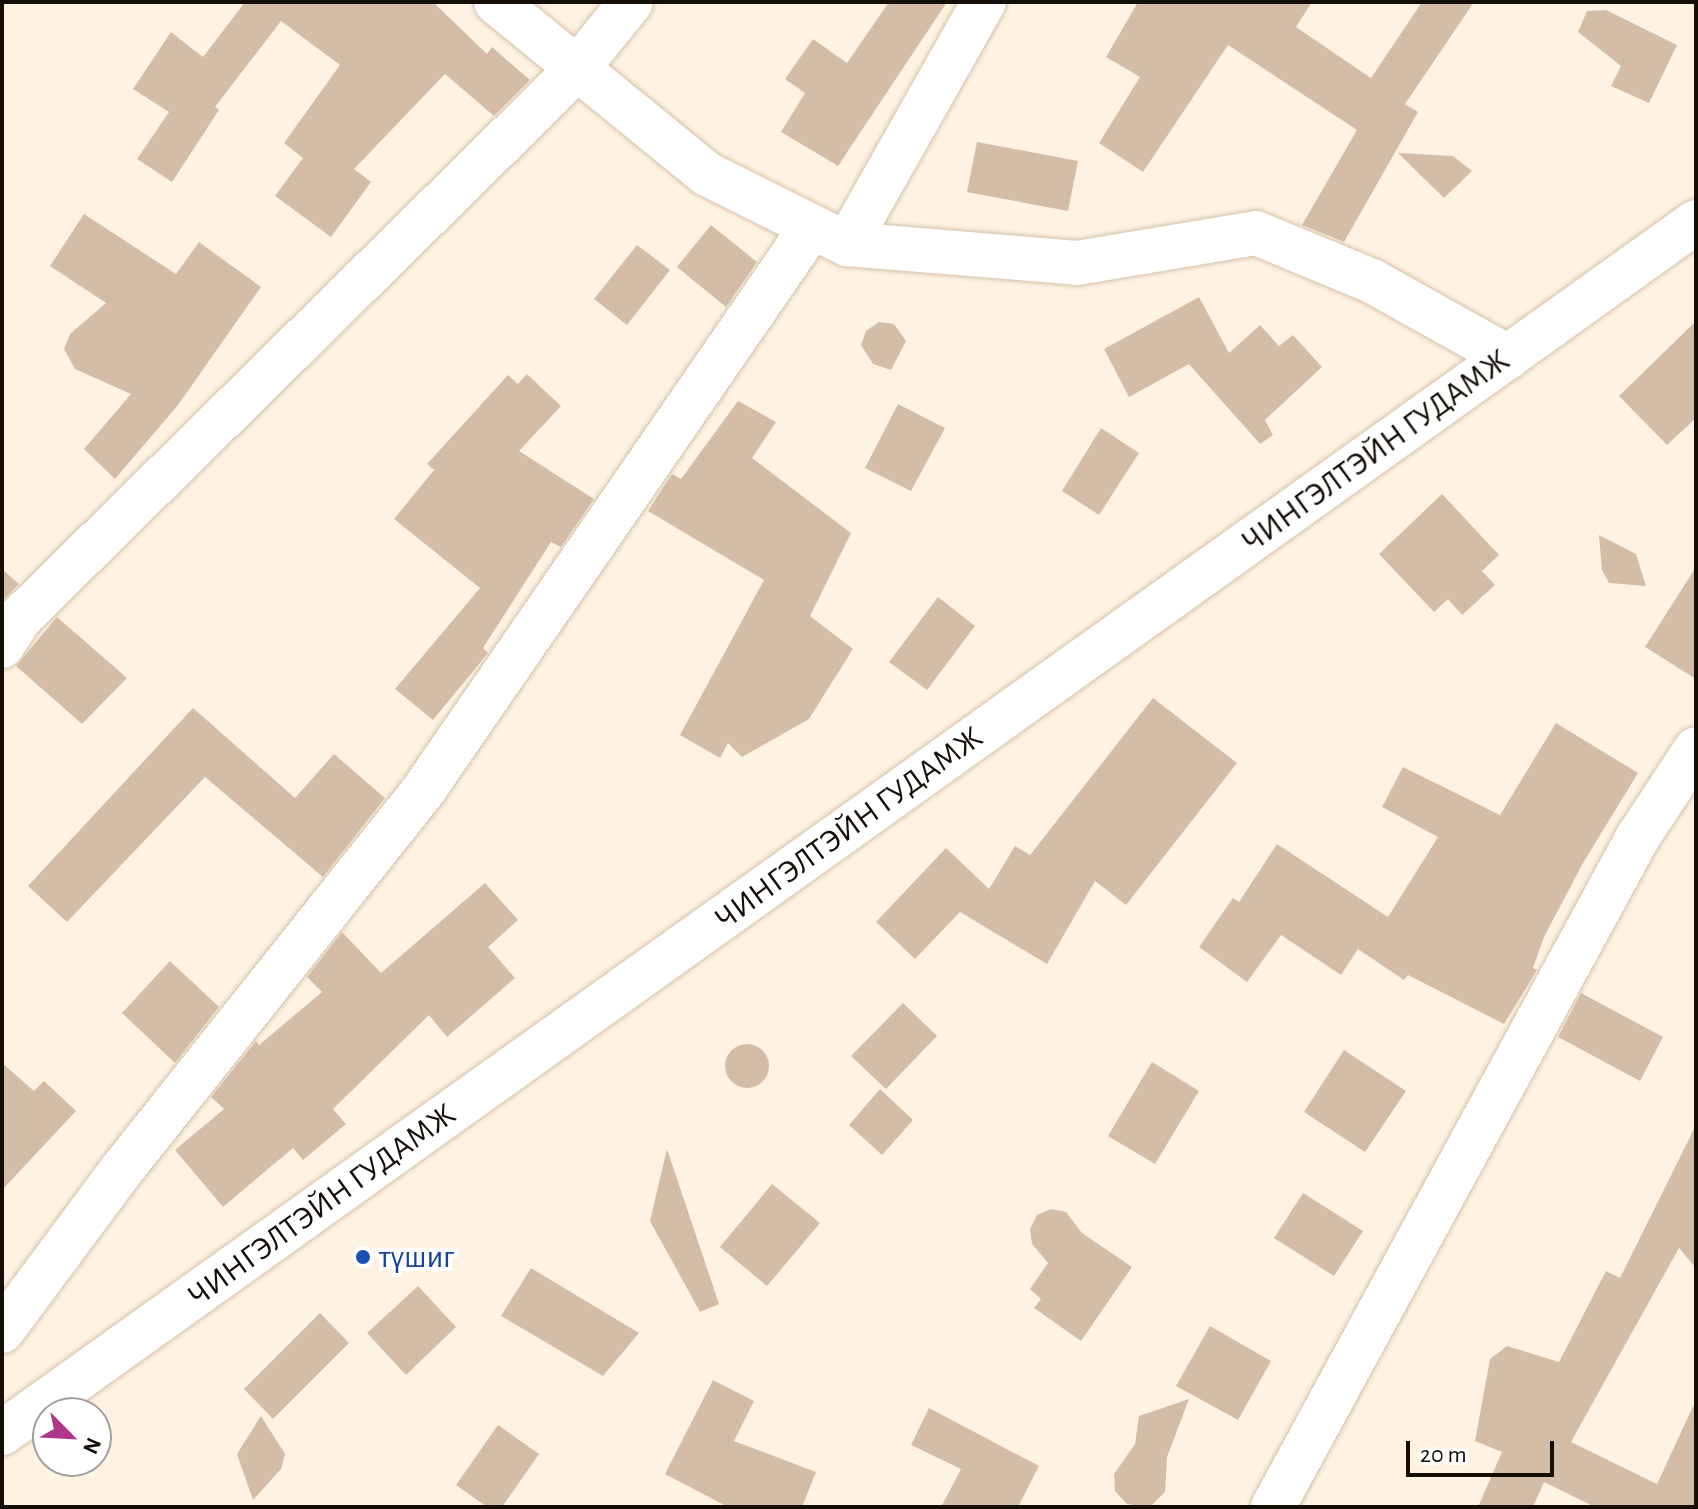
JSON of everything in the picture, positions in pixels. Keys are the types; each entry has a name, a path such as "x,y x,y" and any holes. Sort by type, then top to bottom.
{"street":[{"path":"496,2 707,174 829,236 1077,263 1256,233 1372,281 1508,357"},
{"path":"2,646 21,617 576,70 631,2"},
{"path":"2,1331 120,1172 425,788 829,236 984,2"},
{"name":"ЧИНГЭЛТЭЙН ГУДАМЖ","path":"2,1433 1696,222"},
{"path":"1273,1507 1638,837 1696,749"}],"building":[{"path":"245,2 433,2 487,54 492,47 530,80 494,116 445,74 354,169 371,182 331,237 275,196 303,158 284,143 340,65 281,21 215,107 219,110 172,182 137,159 169,112 133,89 171,32 203,57"},
{"path":"889,2 947,2 838,166 781,132 805,93 785,79 813,39 847,63"},
{"path":"1138,2 1312,2 1296,27 1371,78 1422,2 1474,2 1405,104 1418,112 1344,242 1302,225 1357,130 1228,45 1143,172 1099,143 1140,77 1106,57"},
{"path":"1606,10 1677,45 1649,103 1611,86 1621,66 1578,32 1587,11"},
{"path":"977,142 1078,161 1068,211 967,192"},
{"path":"1398,153 1453,156 1472,171 1444,198"},
{"path":"84,214 176,274 199,242 261,287 178,405 115,479 84,449 131,394 75,369 64,349 70,334 106,303 50,266"},
{"path":"711,225 757,262 726,307 677,267"},
{"path":"637,245 670,270 627,325 594,299"},
{"path":"1199,297 1229,353 1260,325 1279,346 1293,335 1322,367 1265,420 1273,435 1260,444 1189,364 1129,397 1104,349"},
{"path":"1696,321 1696,418 1667,445 1619,396"},
{"path":"879,322 894,324 906,341 891,370 873,364 861,345 866,331"},
{"path":"527,374 561,406 519,451 594,499 561,547 551,542 483,648 488,653 433,720 395,689 480,588 394,519 434,470 427,464 508,375 518,384"},
{"path":"738,401 776,422 752,458 851,533 810,616 853,649 809,719 742,757 728,743 720,758 680,735 764,580 648,511 672,474 681,479"},
{"path":"898,404 945,428 911,491 865,468"},
{"path":"1101,428 1139,453 1099,515 1062,491"},
{"path":"1442,494 1499,555 1482,571 1495,585 1462,615 1448,599 1434,612 1379,554"},
{"path":"1599,535 1636,554 1646,586 1609,583 1602,570"},
{"path":"1696,567 1696,679 1645,647"},
{"path":"2,569 19,584 2,601"},
{"path":"938,597 975,626 927,690 889,662"},
{"path":"57,617 127,678 82,724 16,666"},
{"path":"1153,698 1237,763 1126,905 1095,881 1047,964 960,912 915,959 876,922 946,848 989,889 1015,846 1030,855"},
{"path":"193,708 295,798 334,754 385,798 323,877 205,777 67,922 28,886"},
{"path":"1556,723 1638,773 1583,863 1544,937 1533,968 1537,970 1504,1024 1408,975 1404,980 1358,949 1341,975 1281,935 1247,982 1199,947 1233,898 1239,902 1277,844 1388,917 1438,837 1382,807 1403,767 1500,815"},
{"path":"485,883 518,920 488,947 515,978 447,1037 429,1015 333,1109 346,1124 303,1160 293,1148 223,1207 175,1150 224,1109 211,1097 256,1041 259,1045 322,992 307,977 342,932 381,973"},
{"path":"170,961 219,1007 175,1063 122,1013"},
{"path":"1581,993 1663,1037 1640,1081 1558,1037"},
{"path":"903,1003 937,1036 886,1089 851,1056"},
{"path":"747,1044 762,1051 769,1066 762,1081 747,1088 732,1081 725,1066 732,1051"},
{"path":"1344,1050 1406,1091 1365,1152 1304,1112"},
{"path":"1152,1062 1199,1091 1155,1164 1108,1136"},
{"path":"2,1063 34,1091 44,1081 76,1111 2,1190"},
{"path":"880,1089 913,1120 882,1155 849,1125"},
{"path":"1696,1125 1696,1268 1679,1248 1571,1442 1657,1484 1696,1400 1696,1507 1595,1507 1544,1482 1533,1507 1478,1507 1502,1452 1475,1441 1490,1359 1507,1346 1559,1362 1606,1271 1620,1278"},
{"path":"667,1149 719,1304 700,1312 650,1221"},
{"path":"772,1184 820,1223 767,1286 720,1247"},
{"path":"1303,1193 1363,1231 1334,1276 1274,1238"},
{"path":"1051,1209 1066,1212 1082,1233 1132,1267 1081,1341 1034,1308 1041,1299 1030,1289 1048,1263 1032,1244 1030,1229 1037,1215"},
{"path":"531,1268 639,1333 603,1376 501,1316"},
{"path":"418,1286 456,1327 406,1375 367,1333"},
{"path":"320,1313 349,1343 273,1419 244,1389"},
{"path":"1210,1326 1271,1361 1238,1420 1176,1386"},
{"path":"713,1380 754,1401 734,1441 816,1472 802,1507 728,1507 665,1474"},
{"path":"1189,1399 1167,1457 1165,1492 1150,1507 1127,1504 1115,1491 1114,1474 1135,1444 1139,1416"},
{"path":"929,1408 1039,1466 1018,1507 941,1507 961,1469 911,1445"},
{"path":"261,1416 285,1454 281,1469 253,1500 237,1454"},
{"path":"498,1425 539,1454 502,1507 487,1507 456,1485"}],"place":[{"name":"түшиг","path":"363,1257"}]}
